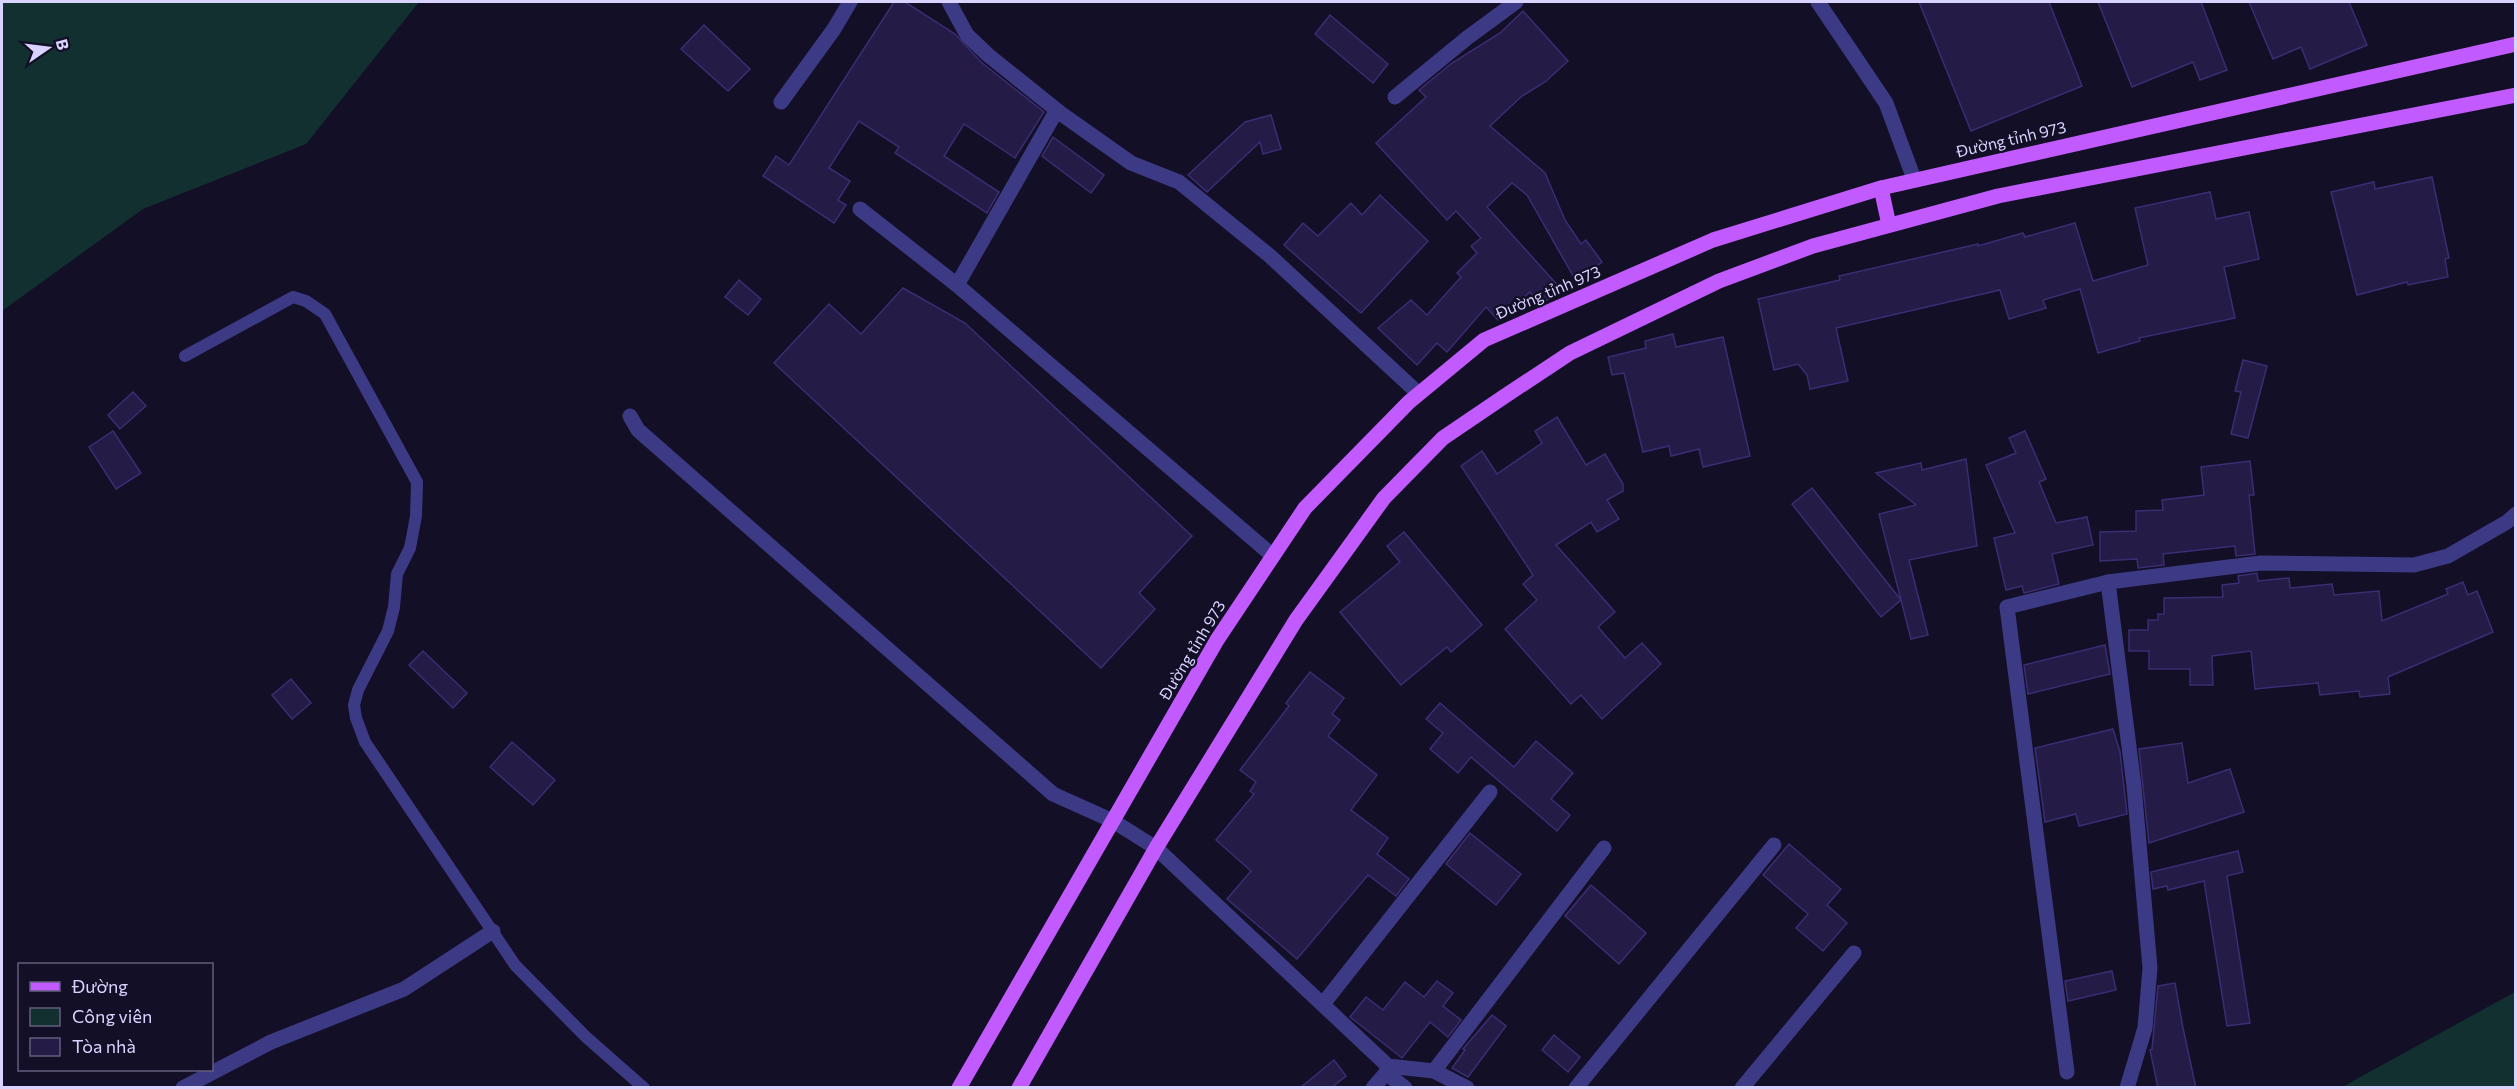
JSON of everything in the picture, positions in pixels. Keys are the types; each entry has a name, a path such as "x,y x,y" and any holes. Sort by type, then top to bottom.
{"main road":[{"name":"Đường tỉnh 973","path":"959,1088 1217,640 1305,508 1418,393 1484,340 1713,240 1881,188 2516,44"},
{"path":"1020,1088 1156,848 1296,620 1384,498 1443,438 1570,353 1719,281 1813,246 1889,225 1998,196 2516,95"},
{"path":"1881,188 1889,225"}],"street":[{"path":"781,102 834,29 850,2"},
{"path":"949,2 967,35 988,55 1063,115 1131,163 1179,182 1270,256 1418,393"},
{"path":"1395,97 1467,38 1516,2"},
{"path":"1818,2 1886,103 1914,179"},
{"path":"957,285 1054,115"},
{"path":"860,209 957,285 1273,556"},
{"path":"630,416 638,430 1053,794 1113,821 1156,848 1323,1004 1405,1088"},
{"path":"2067,1072 2007,607 2108,582 2261,563 2414,565 2448,556 2507,522 2516,514"},
{"path":"2108,582 2134,786 2150,949 2145,1028 2127,1088"},
{"path":"1323,1004 1490,792"},
{"path":"1576,1088 1774,845"},
{"path":"1434,1071 1604,848"},
{"path":"183,1088 272,1042 404,988 493,931"},
{"path":"1742,1088 1854,953"},
{"path":"1387,1069 1434,1071 1467,1088"},
{"path":"1373,1088 1387,1069"}],"lane":[{"path":"186,356 293,297 306,301 325,314 417,482 416,516 410,548 397,574 394,607 388,631 358,690 354,705 365,742 515,964 586,1037 644,1088"}],"green space":[{"path":"2,2 419,2 306,144 143,209 2,311"},
{"path":"2515,992 2515,1087 2342,1087"}],"building":[{"path":"894,2 905,2 955,34 981,62 1044,112 1015,158 964,124 944,156 999,192 987,213 895,153 899,147 859,121 829,168 850,181 838,200 846,205 834,223 763,176 776,156 789,165"},
{"path":"1919,2 2049,2 2082,86 1971,131"},
{"path":"2098,2 2201,2 2227,70 2200,80 2193,62 2132,87"},
{"path":"2249,2 2349,2 2367,45 2310,69 2301,47 2273,59"},
{"path":"1523,11 1568,61 1545,82 1522,96 1490,126 1545,173 1565,220 1581,244 1586,240 1602,262 1576,281 1527,195 1512,183 1487,207 1562,290 1539,305 1530,292 1498,320 1486,307 1447,352 1437,343 1417,365 1378,328 1411,300 1427,315 1461,277 1457,273 1477,253 1471,246 1481,238 1456,211 1447,220 1376,143 1426,97 1419,90 1452,63 1500,33"},
{"path":"1330,15 1388,64 1373,83 1315,34"},
{"path":"704,25 750,69 728,91 681,49"},
{"path":"1271,115 1281,149 1263,154 1260,142 1207,192 1188,175 1245,122"},
{"path":"1053,137 1104,175 1091,193 1042,156"},
{"path":"2432,177 2449,258 2445,259 2448,277 2408,285 2407,282 2357,295 2331,192 2374,182 2375,189"},
{"path":"2210,192 2216,219 2249,212 2259,259 2224,267 2235,318 2139,338 2140,341 2098,353 2080,289 2043,300 2046,308 2009,319 2000,290 1836,328 1848,381 1810,389 1807,375 1798,364 1774,370 1758,299 1840,280 1839,276 1978,244 1978,246 2023,233 2025,237 2075,223 2093,281 2148,265 2135,208"},
{"path":"1380,195 1428,241 1361,313 1284,245 1303,223 1318,236 1351,203 1362,215"},
{"path":"739,280 761,299 748,315 725,297"},
{"path":"903,288 965,323 1192,536 1139,593 1155,609 1101,668 774,363 829,304 861,334"},
{"path":"1673,334 1676,347 1723,337 1750,456 1703,467 1699,449 1671,456 1669,446 1643,452 1624,373 1612,375 1608,357 1646,348 1645,341"},
{"path":"2243,360 2267,366 2248,438 2231,434 2241,392 2235,391"},
{"path":"133,392 146,406 120,429 108,415"},
{"path":"1557,417 1586,465 1605,454 1623,484 1623,491 1607,500 1619,519 1597,532 1591,522 1556,545 1615,612 1598,627 1625,658 1642,643 1661,664 1602,719 1581,695 1571,704 1505,629 1537,600 1523,584 1533,575 1461,466 1482,451 1497,474 1542,443 1535,431"},
{"path":"113,431 141,473 116,489 89,447"},
{"path":"2025,431 2046,479 2039,482 2056,523 2087,517 2093,545 2052,554 2059,584 2024,593 2022,586 2006,590 1994,538 2015,533 1986,465 2016,453 2009,438"},
{"path":"1966,459 1977,546 1909,560 1928,635 1911,639 1879,514 1916,505 1876,473 1921,463 1922,470"},
{"path":"2250,461 2254,495 2249,495 2255,554 2236,556 2235,546 2163,554 2164,565 2138,568 2137,559 2100,561 2100,532 2136,531 2136,511 2163,510 2162,500 2204,495 2201,467"},
{"path":"1812,488 1901,600 1881,617 1792,504"},
{"path":"1404,532 1482,625 1451,652 1447,647 1401,685 1340,612 1400,562 1387,546"},
{"path":"2257,573 2258,581 2289,578 2290,588 2332,584 2334,595 2379,591 2382,621 2448,594 2446,589 2463,582 2468,595 2477,591 2493,632 2388,677 2390,694 2360,697 2359,691 2320,695 2318,683 2255,689 2251,651 2212,656 2213,685 2190,685 2190,669 2149,669 2149,651 2129,651 2129,630 2148,630 2148,620 2158,620 2158,614 2164,614 2164,598 2223,597 2222,585 2239,583 2238,576"},
{"path":"2105,645 2110,674 2028,694 2024,665"},
{"path":"423,651 467,693 453,708 409,665"},
{"path":"1310,672 1344,698 1332,714 1340,720 1328,736 1377,775 1351,810 1388,838 1377,854 1409,879 1396,896 1368,875 1297,959 1227,899 1251,871 1216,840 1254,794 1250,791 1256,782 1240,770 1289,706 1286,703"},
{"path":"291,679 311,703 292,719 272,695"},
{"path":"1440,703 1514,767 1536,741 1573,773 1551,799 1570,815 1557,831 1471,757 1458,773 1430,749 1443,733 1426,719"},
{"path":"2113,729 2120,752 2127,814 2079,826 2076,814 2045,822 2035,748"},
{"path":"512,742 555,780 533,805 490,767"},
{"path":"2182,743 2188,783 2230,769 2244,812 2149,843 2139,749"},
{"path":"1470,833 1521,874 1496,905 1446,864"},
{"path":"1789,844 1841,889 1827,905 1847,923 1823,951 1796,928 1808,914 1763,875"},
{"path":"2238,851 2243,872 2227,876 2250,1023 2227,1026 2204,881 2168,890 2167,886 2153,889 2151,872"},
{"path":"1591,885 1646,933 1619,964 1565,916"},
{"path":"2112,971 2116,990 2068,1001 2065,981"},
{"path":"1437,981 1453,993 1443,1006 1461,1020 1448,1037 1430,1022 1402,1058 1350,1017 1366,997 1383,1010 1405,982 1424,997"},
{"path":"2175,983 2196,1088 2158,1088 2150,1050 2152,1049 2158,986"},
{"path":"1492,1015 1506,1026 1468,1077 1452,1068 1465,1050 1463,1049"},
{"path":"1554,1035 1580,1057 1568,1072 1542,1050"},
{"path":"1334,1060 1346,1076 1331,1088 1300,1088"}]}
